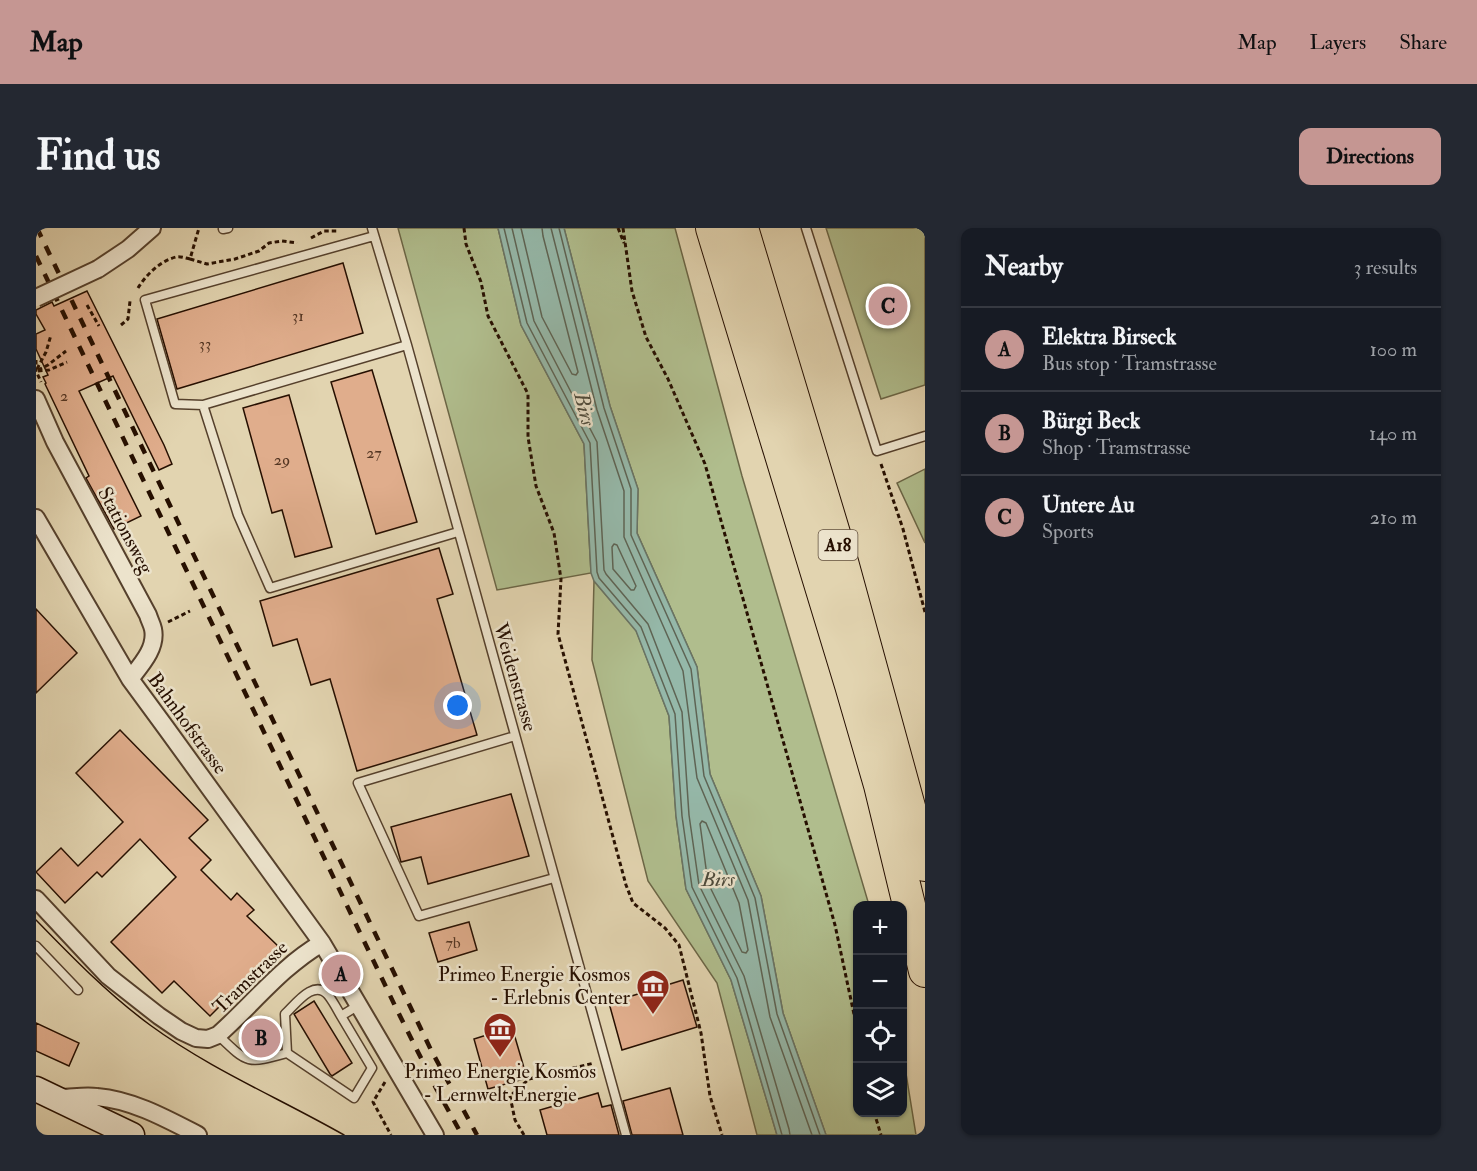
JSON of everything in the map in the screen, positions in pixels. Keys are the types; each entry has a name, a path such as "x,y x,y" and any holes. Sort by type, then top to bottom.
{"highway":[{"name":"A18","path":"712,228 880,784 925,971"},
{"name":"A18","path":"742,228 836,540 925,866"}],"main road":[{"path":"45,1094 132,1135"}],"street":[{"path":"36,298 98,269 128,249 152,228"},
{"name":"Stationsweg","path":"36,399 55,442 148,615 153,629"},
{"name":"Bahnhofstrasse","path":"36,518 130,679 322,943"},
{"path":"130,679 153,646 153,629"},
{"name":"Tramstrasse","path":"36,899 108,976 159,1016 195,1038 208,1039 218,1035 284,970 322,943"},
{"path":"322,943 435,1135"},
{"path":"45,1094 97,1096 127,1103 167,1119 198,1135"}],"lane":[{"path":"806,228 877,452 925,436"},
{"path":"373,232 145,300 175,404 203,405 407,345"},
{"name":"Weidenstrasse","path":"373,232 407,345 626,1135"},
{"path":"203,405 238,515 270,588 458,532"},
{"path":"515,736 358,783 419,916 554,878"},
{"path":"36,946 78,990"},
{"path":"218,1035 244,1059 260,1060 287,1053 354,1098 372,1068 327,994 316,988 309,991 285,1014 287,1053"},
{"path":"341,1016 359,1005"}],"path":[{"path":"190,259 199,228"},
{"path":"464,228 466,244 481,282 488,316 528,394 528,437 536,486 554,533 561,579 558,634 626,885 633,903 665,928 679,945 701,1033 710,1096 722,1135"},
{"path":"618,228 626,246"},
{"path":"623,228 632,291 646,337 668,379 705,464 835,925 853,1010"},
{"path":"310,239 324,231 373,232"},
{"path":"178,256 207,264 243,256 269,243 282,241 303,243"},
{"path":"87,305 99,326"},
{"path":"36,371 46,352 51,335"},
{"path":"36,371 66,351"},
{"path":"36,360 36,371"},
{"path":"36,371 49,370 67,362"},
{"path":"877,452 903,529 925,612"},
{"path":"153,629 190,611"},
{"path":"524,1135 515,1120 510,1096 530,1079 605,1060"},
{"path":"388,1078 373,1102 391,1135"},
{"path":"875,1117 881,1135"}],"green space":[{"path":"398,228 498,228 521,325 584,444 591,573 497,590"},
{"path":"564,228 675,228 742,476 868,901 853,901 853,1117 907,1117 907,1080 916,1135 826,1135 783,1013 761,896 710,774 697,667 637,533 638,489 610,406"},
{"path":"826,228 925,228 925,385 881,399"},
{"path":"925,469 925,543 897,483"},
{"path":"594,581 636,630 669,716 676,816 686,889 731,980 777,1135 757,1135 717,983 648,881 592,660"}],"water":[{"name":"Birs","path":"498,228 564,228 610,406 638,489 637,533 697,667 710,774 761,896 783,1013 826,1135 777,1135 731,980 686,889 676,816 669,716 636,631 594,581 591,573 584,444 521,325"}],"building":[{"path":"343,263 363,333 177,389 157,319"},
{"path":"87,291 172,464 159,470 113,376 79,391 141,516 114,529 86,478 89,476 45,384 43,377 48,375 36,349 36,334 45,330 36,310 52,302 54,306"},
{"path":"372,370 417,522 376,534 331,382"},
{"path":"289,395 332,547 295,557 282,510 272,513 243,408"},
{"path":"439,548 453,594 437,599 477,735 357,771 330,679 311,685 297,639 273,646 260,601"},
{"path":"36,609 77,653 36,693"},
{"path":"120,730 208,820 189,838 211,860 201,870 231,900 237,893 254,910 247,916 279,947 210,1016 174,981 162,993 111,942 176,877 140,839 102,877 97,872 65,903 36,872 61,848 78,866 123,822 76,773"},
{"path":"511,794 529,856 428,884 421,857 401,862 391,827"},
{"path":"469,922 477,950 438,962 429,933"},
{"name":"Primeo Energie Kosmos - Erlebnis Center","path":"683,980 697,1027 622,1050 609,1003"},
{"path":"314,1001 352,1063 332,1076 294,1014"},
{"path":"268,1018 277,1028 277,1034 273,1042 265,1049 253,1052 243,1042"},
{"path":"36,1023 79,1043 69,1066 36,1051"},
{"name":"Primeo Energie Kosmos - Lernwelt Energie","path":"512,1027 527,1078 488,1089 474,1039"},
{"path":"670,1088 683,1135 632,1135 623,1101"},
{"path":"598,1093 602,1107 611,1105 619,1135 547,1135 540,1110"}],"tram line":[{"path":"36,920 105,988 150,1025 196,1056 344,1135"}],"railway":[{"path":"37,228 431,1050 477,1135"},
{"path":"36,256 397,1010 462,1135"}],"place":[{"name":"Untere Au","path":"888,306"},
{"name":"Elektra Birseck","path":"341,974"},
{"name":"Primeo Energie Kosmos - Erlebnis Center","path":"653,1015"},
{"name":"Bürgi Beck","path":"261,1038"},
{"name":"Primeo Energie Kosmos - Lernwelt Energie","path":"500,1058"}]}
